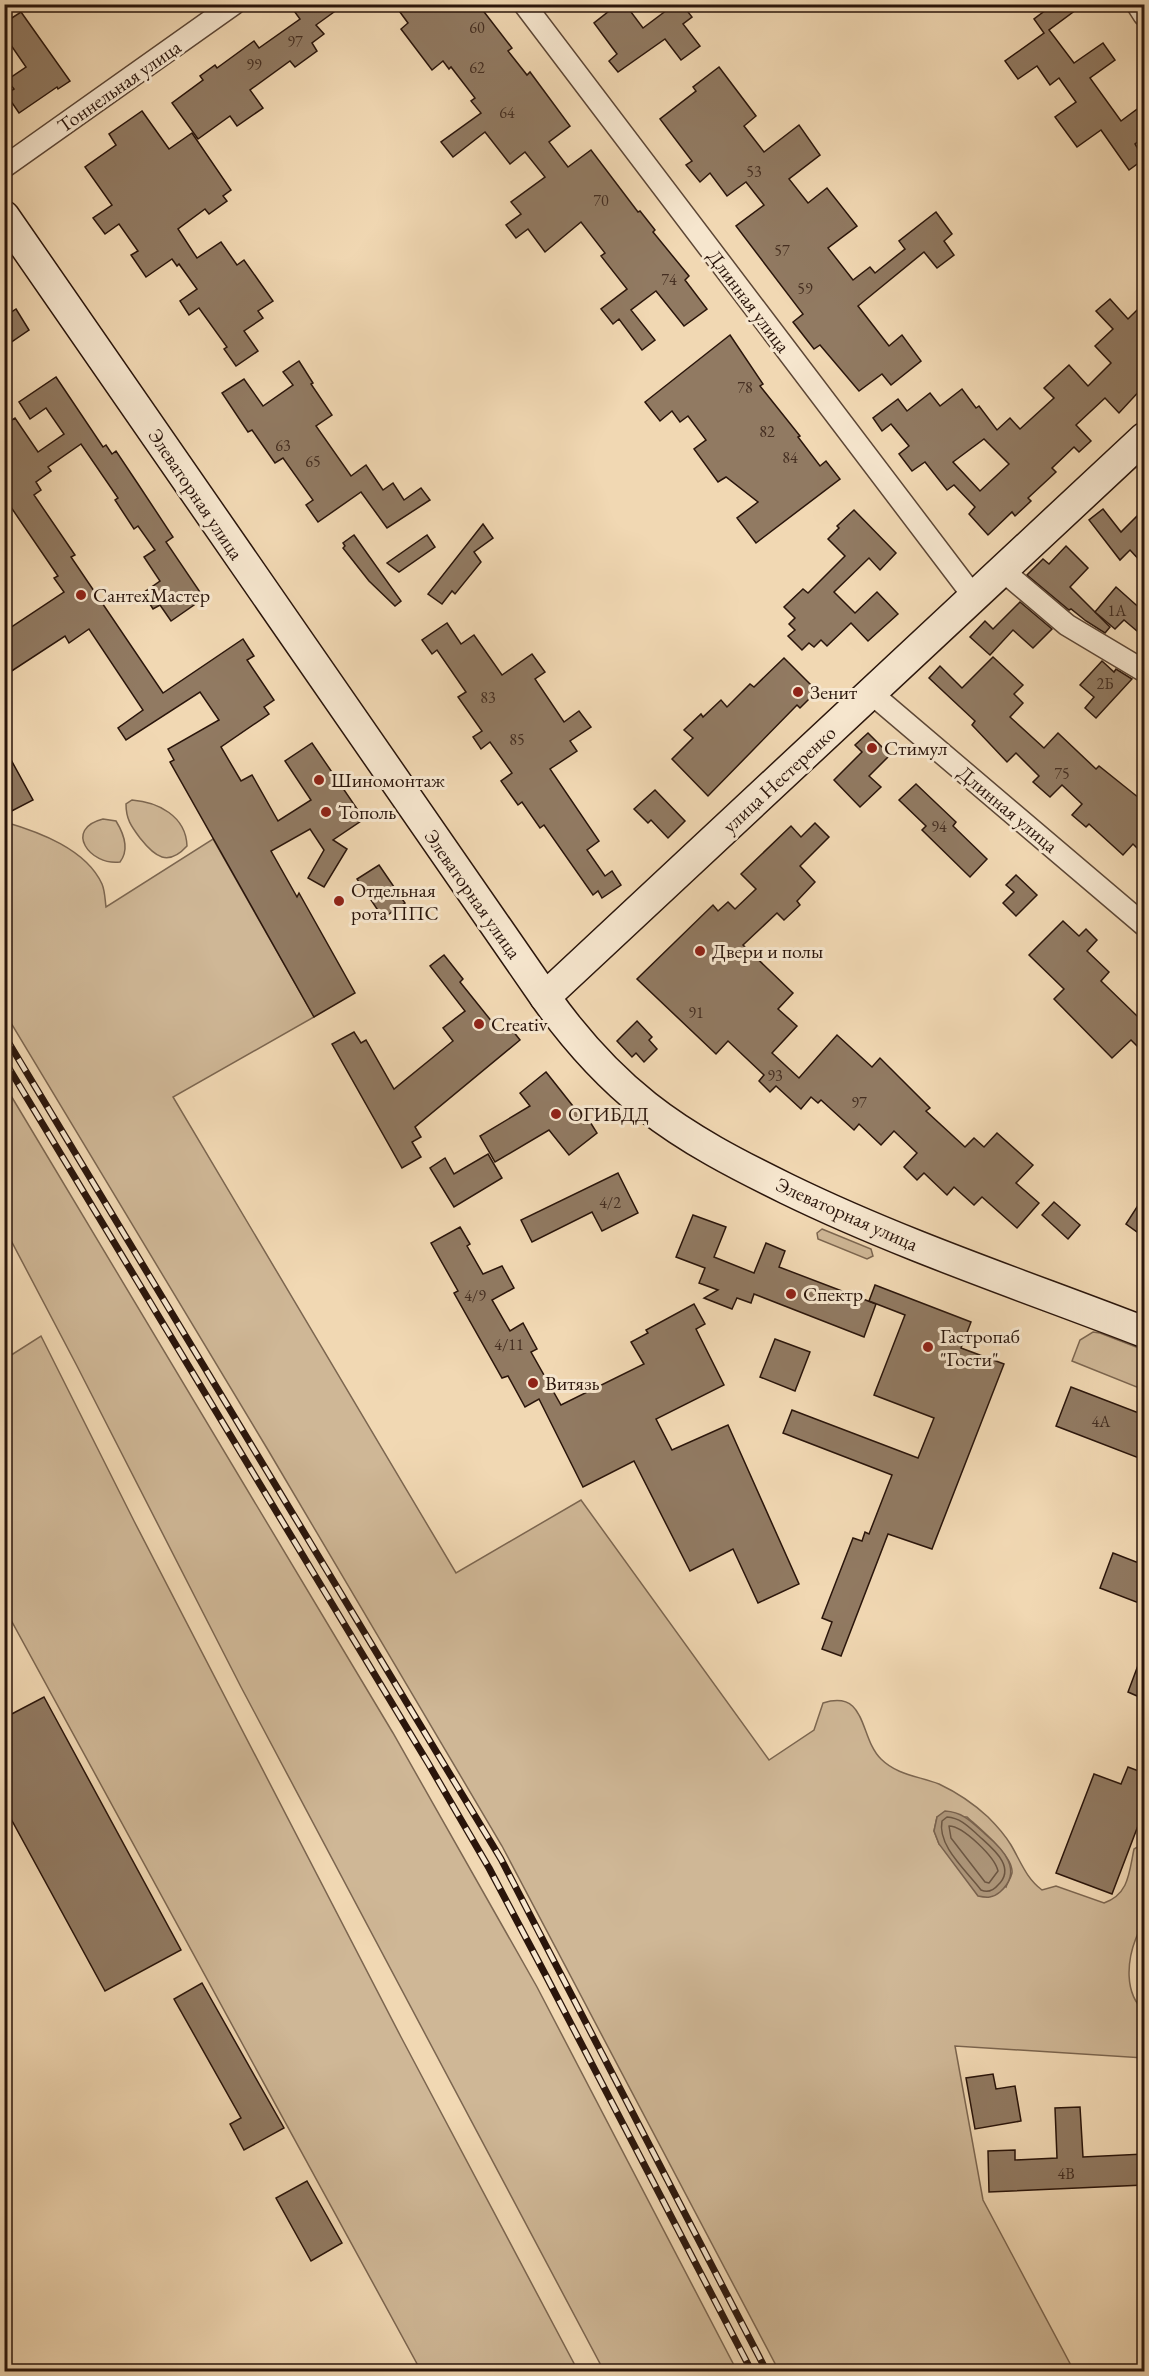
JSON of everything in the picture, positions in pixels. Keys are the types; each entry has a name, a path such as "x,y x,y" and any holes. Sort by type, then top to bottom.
{"street":[{"name":"Тоннельная улица","path":"4,167 234,4"},
{"name":"Длинная улица","path":"524,4 974,597"},
{"path":"1137,4 1144,15"},
{"name":"Элеваторная улица","path":"4,216 545,997 575,1037 612,1076 647,1107 710,1150 870,1228 1144,1332"},
{"name":"улица Нестеренко","path":"545,997 1144,438"},
{"path":"1002,570 1067,625 1144,671"},
{"name":"Длинная улица","path":"871,693 1144,925"}],"shaded area":[{"path":"132,800 151,804 169,813 182,826 187,846 168,858 151,850 137,834 128,818 126,804"},
{"path":"103,819 116,821 121,831 125,842 125,852 120,862 109,862 99,858 85,846 83,838 85,830 91,824"},
{"path":"5,822 46,837 85,861 102,884 106,907 213,839 314,1017 173,1097 456,1573 581,1500 769,1760 814,1730 823,1703 838,1701 848,1703 861,1718 874,1750 881,1759 894,1769 945,1787 977,1807 1003,1834 1028,1875 1042,1890 1056,1886 1104,1903 1119,1894 1129,1874 1134,1849 1144,1846 1145,1914 1133,1947 1129,1976 1133,1995 1144,2011 1144,2058 955,2046 983,2200 1074,2371 779,2371 502,1846 268,1450 5,1013","holes":["937,1817 967,1817 995,1843 1008,1859 1012,1873 1006,1887 939,1844 934,1831"]},
{"path":"4,1084 393,1733 537,1987 737,2371 604,2371 241,1687 5,1229"},
{"path":"822,1229 871,1249 873,1256 867,1259 818,1239 817,1233"},
{"path":"1093,1332 1144,1350 1144,1390 1072,1361 1080,1340"},
{"path":"41,1336 401,2037 578,2371 421,2371 5,1609 5,1359"}],"water":[{"path":"945,1811 967,1818 1004,1853 1011,1868 1010,1876 1007,1884 997,1894 990,1897 978,1896 939,1844 934,1831 937,1817"}],"building":[{"path":"289,4 345,4 316,25 324,34 312,43 317,51 295,67 290,61 250,90 263,108 237,126 230,116 198,139 172,103 203,80 200,76 215,65 217,68 254,41 259,48 300,19"},
{"path":"394,4 478,4 512,48 508,51 527,75 530,72 570,126 549,142 568,167 591,150 689,276 685,280 707,309 684,326 656,291 631,310 655,340 642,350 619,319 613,324 601,309 627,289 601,256 605,253 581,222 545,252 528,229 516,238 506,225 521,214 511,202 545,177 525,152 510,164 485,132 453,157 441,142 481,113 471,101 475,98 451,67 449,69 443,61 432,70 401,29 408,23"},
{"path":"618,4 625,4 643,28 675,4 682,4 692,17 683,24 700,46 681,60 665,39 618,72 609,61 617,54 594,23"},
{"path":"1054,4 1084,4 1049,30 1074,63 1103,43 1115,60 1090,78 1121,121 1144,104 1144,137 1135,144 1144,159 1129,170 1101,130 1077,147 1055,117 1076,102 1059,78 1050,85 1037,66 1018,79 1005,61 1044,33 1034,19"},
{"path":"21,12 70,81 58,89 57,87 19,113 6,94 14,89 7,80 26,67 4,35 4,23"},
{"path":"719,67 756,116 744,126 764,152 799,125 820,155 789,179 808,203 827,188 857,226 828,248 853,280 870,267 875,273 905,249 899,241 936,212 952,234 944,241 954,255 937,268 924,252 858,306 889,346 902,335 921,361 891,385 882,374 859,391 820,345 814,349 793,322 803,314 736,226 764,205 746,182 727,196 710,173 700,182 686,165 692,161 660,119 696,91 693,87"},
{"path":"142,111 169,149 192,133 231,190 223,196 227,201 209,214 205,209 178,229 197,258 221,242 237,265 244,260 273,301 258,311 263,318 244,331 258,351 236,366 224,349 227,347 199,308 189,315 180,301 197,289 179,264 177,266 172,259 146,277 131,255 138,251 119,224 105,234 93,218 112,205 85,167 116,145 109,134"},
{"path":"1110,299 1128,319 1137,310 1144,318 1144,386 1119,413 1105,398 1076,425 1091,441 1079,452 1074,447 1052,468 1056,472 1028,498 1031,501 1015,516 1012,512 988,535 969,514 975,507 954,485 947,490 925,462 912,471 899,454 909,446 891,424 882,431 873,418 898,399 907,411 930,393 940,406 962,389 976,408 979,406 997,430 1010,418 1020,429 1054,398 1044,388 1069,365 1088,386 1111,363 1095,346 1113,329 1096,311","holes":["984,439 1009,464 980,491 953,462"]},
{"path":"16,309 29,330 4,347 4,317"},
{"path":"730,335 763,384 760,386 800,436 798,437 820,466 826,461 840,479 756,543 737,518 758,502 726,477 718,482 694,449 706,440 688,416 680,422 672,411 660,421 645,402"},
{"path":"299,361 332,415 316,426 351,476 366,465 383,490 393,483 404,500 421,488 430,500 387,528 361,492 318,522 306,505 313,500 283,458 275,463 252,430 248,432 222,393 244,379 263,406 293,385 283,372"},
{"path":"56,377 103,447 106,445 112,454 116,451 173,537 166,542 204,598 171,621 160,605 153,609 143,593 160,581 144,557 155,550 138,526 134,529 115,500 118,498 81,444 48,467 51,471 36,482 41,490 34,495 75,555 71,557 163,693 243,639 254,656 247,660 274,700 264,707 269,714 221,747 241,781 252,775 278,821 311,800 285,761 312,743 364,819 333,840 347,849 324,887 308,878 324,850 310,829 271,851 297,897 299,893 355,993 314,1017 170,762 174,760 168,749 219,720 200,692 126,740 118,728 143,710 89,629 69,643 65,636 4,676 4,632 64,592 54,578 58,576 4,497 4,425 15,418 38,452 64,434 46,408 30,419 19,402"},
{"path":"1103,509 1121,532 1144,509 1144,565 1130,550 1120,560 1089,520"},
{"path":"854,510 896,553 880,570 869,558 834,592 855,613 877,592 898,614 868,641 851,623 827,646 821,640 814,647 809,643 802,650 788,636 795,630 789,624 795,618 784,607 803,589 808,593 845,556 828,539 839,528 837,526"},
{"path":"483,524 493,538 474,552 481,562 455,594 452,591 442,604 428,594"},
{"path":"354,535 401,601 395,606 369,581 343,548 345,546 343,543"},
{"path":"427,535 435,547 399,572 387,563"},
{"path":"1066,546 1088,568 1070,587 1110,627 1105,633 1071,609 1069,610 1027,575 1043,559 1049,564"},
{"path":"1116,587 1144,612 1144,637 1124,620 1115,629 1095,612"},
{"path":"1020,602 1052,629 1033,648 1013,630 990,655 970,637 985,621 993,629"},
{"path":"447,623 461,644 474,635 502,675 532,654 545,672 535,679 564,722 579,711 591,727 570,741 577,751 550,769 599,841 587,850 605,876 612,871 621,885 602,898 598,891 593,895 544,825 540,828 522,802 518,805 501,781 512,773 490,742 481,749 473,737 482,731 458,697 466,692 437,650 432,654 422,640"},
{"path":"993,657 1023,685 1014,694 1023,703 1010,717 1044,748 1058,733 1096,769 1099,766 1144,802 1144,855 1133,844 1123,855 1089,824 1086,827 1072,815 1082,804 1062,785 1050,797 1033,782 1039,776 1016,753 1007,762 972,725 975,721 929,678 940,666 962,688"},
{"path":"784,658 817,691 800,708 797,705 708,796 672,759 693,738 684,730 701,714 703,717 721,700 727,707 750,684 754,687"},
{"path":"1102,661 1114,672 1116,669 1132,679 1096,718 1085,708 1094,697 1080,685"},
{"path":"868,733 890,755 869,776 881,787 860,807 834,780 862,752 855,745"},
{"path":"4,747 33,800 4,815"},
{"path":"916,784 956,822 953,826 987,859 970,877 922,830 926,826 899,800"},
{"path":"655,790 685,821 668,838 651,820 648,823 634,809"},
{"path":"815,823 829,837 800,866 815,882 797,901 800,905 784,920 777,913 743,945 793,993 778,1009 797,1026 772,1053 799,1078 837,1035 872,1067 880,1058 930,1108 926,1111 965,1147 974,1138 984,1147 997,1133 1033,1165 1016,1183 1039,1203 1017,1228 982,1197 974,1205 954,1187 947,1195 924,1173 917,1180 904,1167 917,1153 894,1131 881,1145 859,1124 854,1130 821,1100 818,1103 811,1097 801,1109 776,1086 770,1092 759,1081 764,1075 728,1041 716,1054 637,979 713,905 718,911 728,902 735,909 756,889 741,874 791,826 801,837"},
{"path":"379,865 405,903 383,918 357,879"},
{"path":"1016,875 1037,895 1016,916 1003,903 1014,892 1006,885"},
{"path":"1063,921 1079,936 1086,929 1097,940 1087,951 1109,972 1101,981 1137,1016 1144,1008 1144,1053 1131,1040 1112,1058 1054,999 1064,989 1029,955"},
{"path":"444,955 463,979 460,982 501,1033 509,1026 520,1040 415,1127 421,1137 412,1142 421,1157 402,1168 332,1044 354,1032 361,1043 366,1040 394,1089 453,1041 443,1028 465,1011 430,966"},
{"path":"637,1021 652,1037 649,1040 657,1049 644,1062 636,1053 632,1057 617,1041"},
{"path":"546,1072 584,1120 587,1117 597,1133 569,1155 549,1130 495,1162 480,1136 530,1106 520,1093"},
{"path":"488,1154 502,1178 454,1207 430,1168 445,1158 454,1174"},
{"path":"618,1173 638,1213 602,1231 592,1212 532,1242 521,1220"},
{"path":"1144,1196 1144,1237 1126,1224"},
{"path":"1054,1202 1080,1225 1068,1239 1042,1215"},
{"path":"693,1215 726,1227 714,1257 754,1273 766,1243 785,1251 779,1267 876,1304 864,1337 754,1294 751,1303 737,1298 732,1309 704,1298 718,1290 699,1283 705,1268 676,1257"},
{"path":"460,1227 470,1244 467,1246 483,1274 502,1266 514,1288 492,1300 510,1331 523,1323 537,1349 531,1352 561,1405 644,1364 631,1342 648,1333 646,1330 694,1304 705,1324 696,1329 724,1385 656,1419 672,1450 728,1425 799,1584 758,1603 733,1549 690,1571 634,1461 583,1487 539,1399 525,1407 508,1376 502,1378 454,1293 458,1291 431,1243"},
{"path":"875,1285 971,1322 961,1348 1004,1364 932,1549 888,1534 841,1656 822,1649 832,1622 822,1618 853,1538 862,1541 865,1532 869,1534 892,1475 783,1433 792,1410 918,1458 934,1418 874,1395 905,1315 869,1301"},
{"path":"775,1339 810,1352 795,1391 760,1377"},
{"path":"1071,1387 1144,1415 1144,1460 1056,1426"},
{"path":"1113,1553 1144,1565 1144,1605 1100,1588"},
{"path":"1144,1652 1144,1699 1128,1692"},
{"path":"44,1697 181,1950 105,1991 4,1806 4,1718"},
{"path":"1128,1767 1144,1773 1144,1810 1112,1894 1056,1873 1094,1774 1121,1784"},
{"path":"202,1983 284,2128 244,2150 230,2124 241,2118 174,1999"},
{"path":"993,2074 996,2089 1015,2086 1021,2121 975,2129 966,2078"},
{"path":"1080,2107 1083,2157 1144,2154 1144,2185 989,2192 988,2151 1015,2150 1015,2160 1057,2158 1055,2108"},
{"path":"307,2181 342,2243 311,2261 276,2198"}],"railway":[{"path":"4,1035 501,1859 767,2372"},
{"path":"4,1060 489,1868 752,2372"}],"place":[{"name":"СантехМастер","path":"81,595"},
{"name":"Зенит","path":"798,692"},
{"name":"Стимул","path":"872,748"},
{"name":"Шиномонтаж","path":"319,780"},
{"name":"Тополь","path":"326,812"},
{"name":"Отдельная рота ППС","path":"339,901"},
{"name":"Двери и полы","path":"700,951"},
{"name":"Creativ","path":"479,1024"},
{"name":"ОГИБДД","path":"556,1114"},
{"name":"Спектр","path":"791,1294"},
{"name":"Гастропаб \"Гости\"","path":"928,1347"},
{"name":"Витязь","path":"533,1383"}]}
